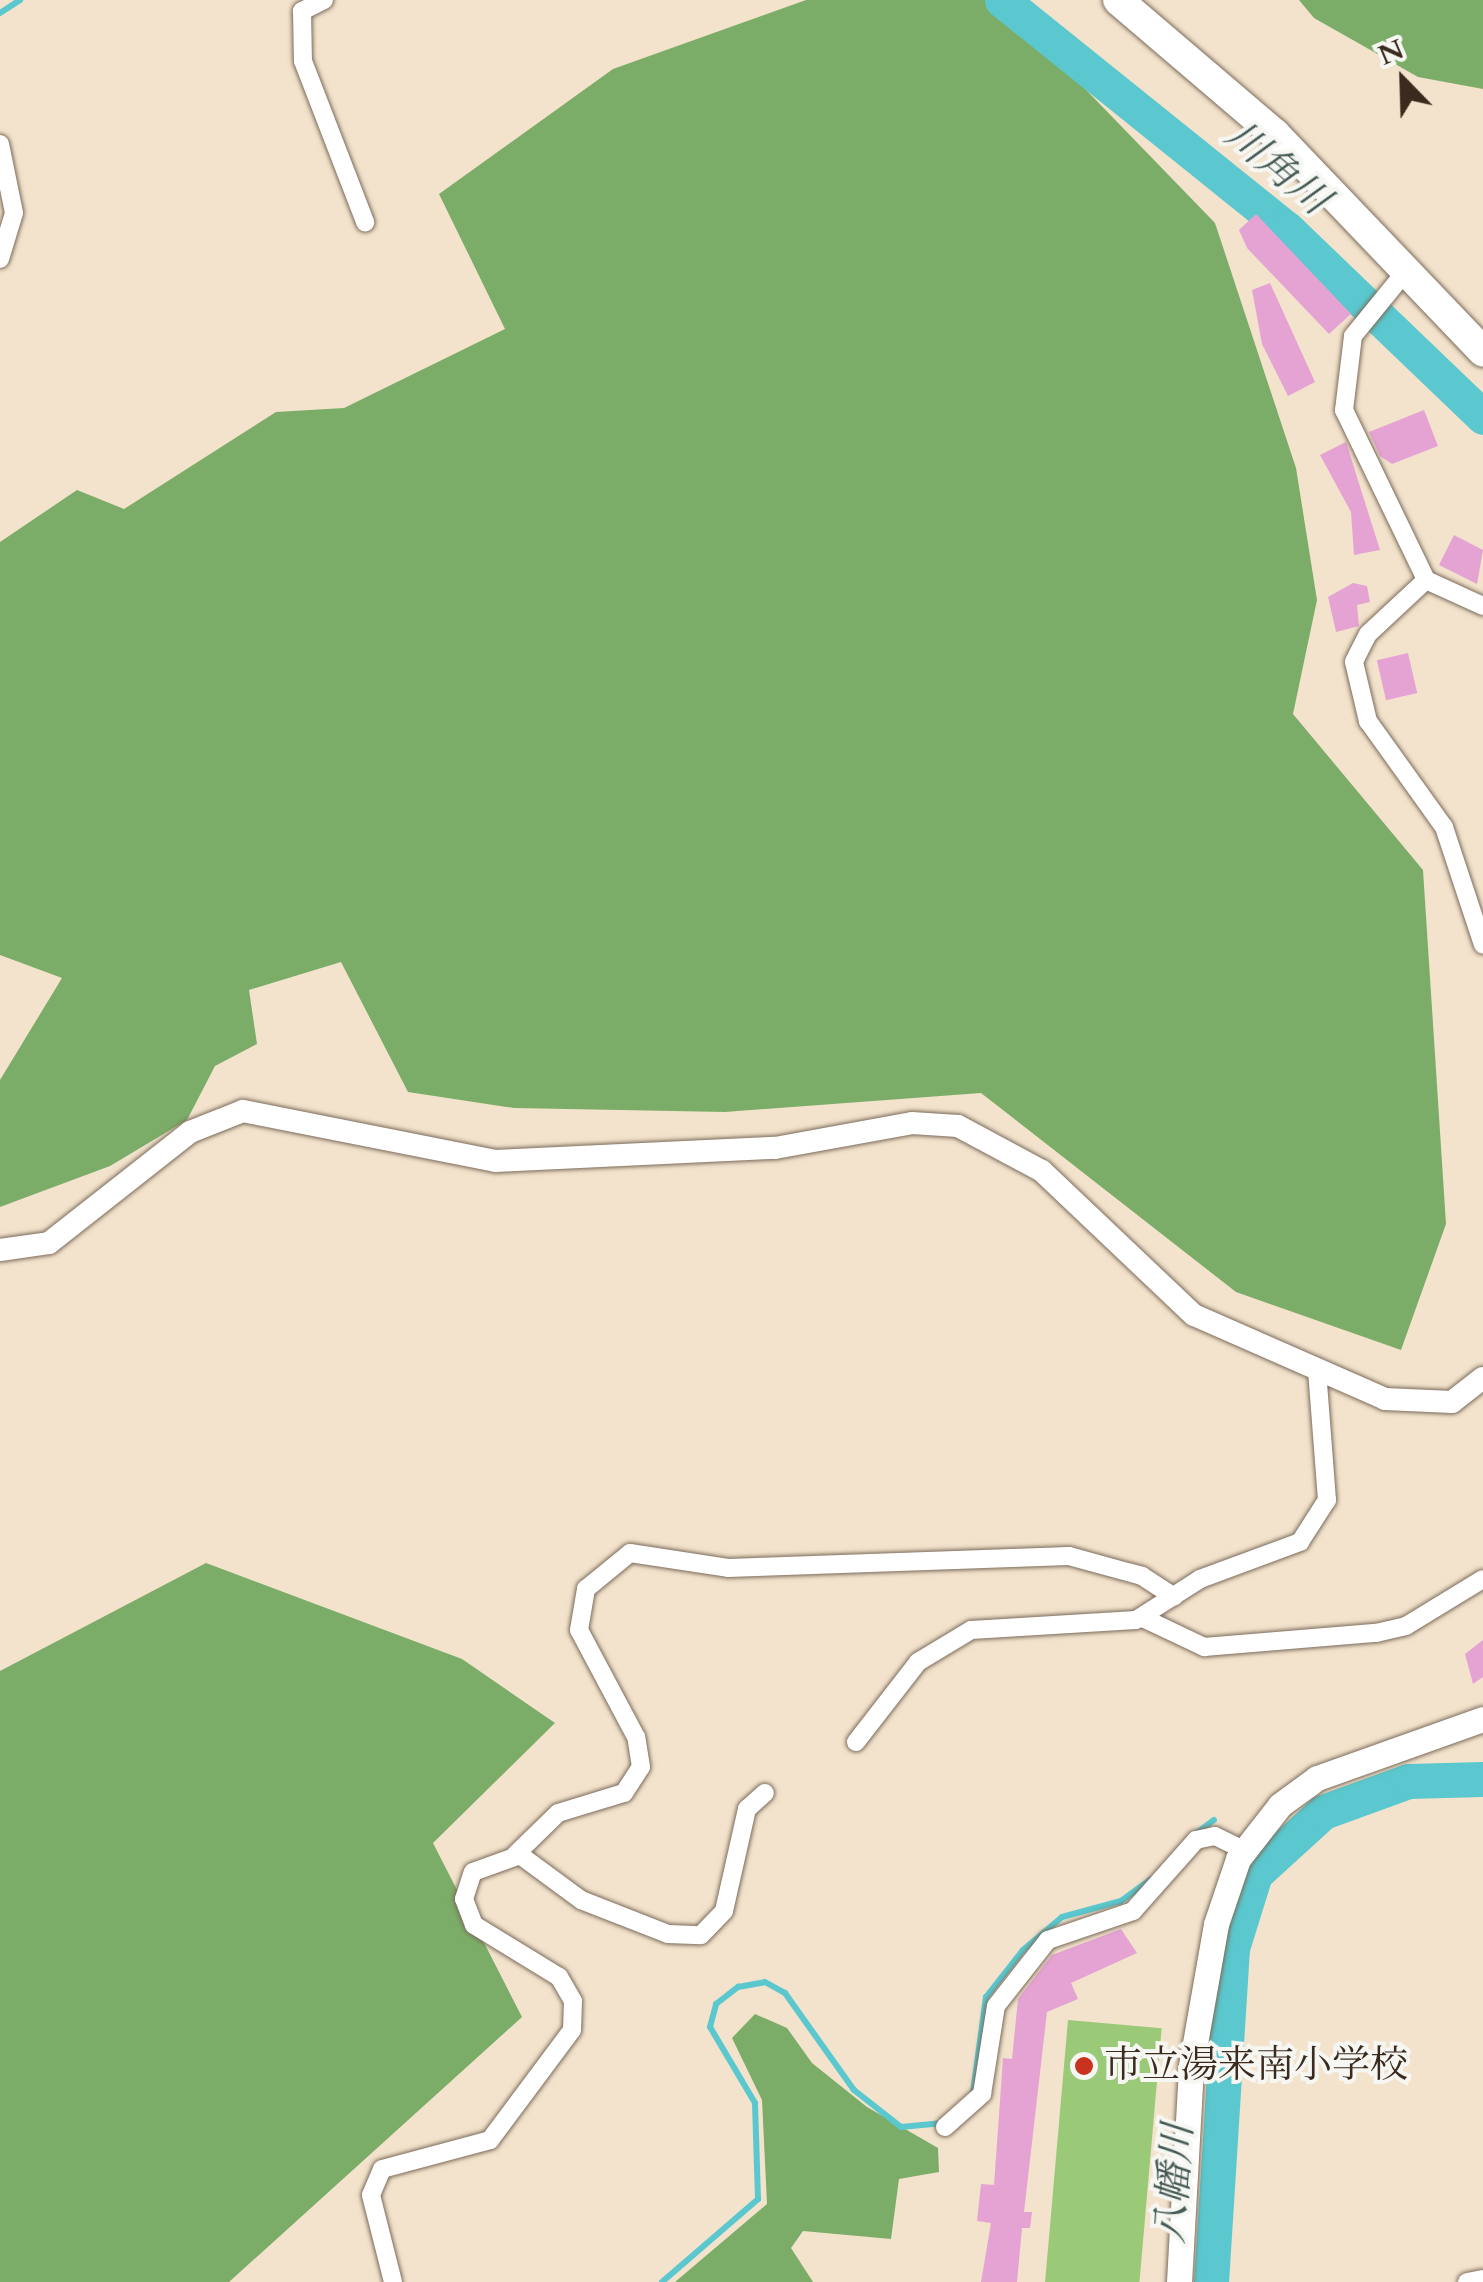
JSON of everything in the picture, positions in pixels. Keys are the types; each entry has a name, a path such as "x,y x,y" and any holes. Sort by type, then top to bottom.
{"highway":[{"path":"1118,0 1275,134 1483,352"}],"main road":[{"path":"1179,2282 1191,2066 1221,1902 1244,1850 1316,1778 1483,1718"}],"street":[{"path":"324,0 302,11 303,60 365,222"},
{"path":"0,144 14,214 0,259"},
{"path":"1406,271 1353,336 1344,410 1426,580 1483,606"},
{"path":"1426,580 1368,634 1354,662 1368,721 1444,826 1483,945"},
{"path":"0,1250 49,1243 190,1132 243,1111 495,1160 776,1148 912,1123 958,1126 1042,1171 1194,1314 1317,1369 1422,1405 1452,1402 1483,1378"},
{"path":"1143,1618 1174,1597 1300,1542 1322,1516 1328,1483 1317,1369"},
{"path":"393,2282 371,2195 382,2169 490,2140 572,2030 573,2001 560,1977 466,1913 473,1872 515,1855 546,1820 624,1793 641,1768 636,1737 579,1630 594,1576 630,1554 728,1568 1069,1556 1142,1576 1174,1597"},
{"path":"856,1742 918,1662 971,1630 1143,1618 1204,1647 1376,1634 1406,1626 1483,1580"},
{"path":"515,1855 581,1900 668,1934 701,1935 724,1911 747,1809 765,1793"},
{"path":"945,2127 982,2094 996,2006 1048,1940 1133,1911 1196,1840 1215,1836 1244,1850"},
{"path":"1468,2282 1483,2278"}],"green space":[{"path":"806,0 999,0 1215,223 1296,468 1317,600 1293,714 1423,870 1446,1224 1401,1350 1236,1292 981,1093 725,1112 514,1108 408,1092 341,962 249,990 257,1044 215,1066 187,1120 110,1166 0,1207 0,1080 62,978 0,955 0,542 77,490 124,509 276,412 344,408 505,329 439,194 613,69"},
{"path":"1299,0 1483,0 1483,89 1418,77 1314,18"},
{"path":"206,1563 462,1659 555,1723 433,1843 522,2017 229,2282 0,2282 0,1671"},
{"path":"755,2014 787,2028 812,2063 867,2107 938,2148 939,2172 899,2179 891,2239 803,2231 791,2248 813,2282 675,2282 767,2204 762,2100 732,2038"},
{"path":"1068,2020 1162,2028 1139,2282 1045,2282"}],"building":[{"path":"1256,214 1351,314 1329,334 1247,248 1239,230"},
{"path":"1270,283 1315,382 1288,396 1262,344 1252,290"},
{"path":"1424,410 1438,446 1392,464 1380,456 1369,432"},
{"path":"1346,442 1380,550 1354,555 1351,512 1320,455"},
{"path":"1454,535 1483,550 1477,584 1439,565"},
{"path":"1353,583 1367,586 1370,602 1357,605 1359,626 1336,632 1328,597"},
{"path":"1408,653 1417,693 1386,700 1377,660"},
{"path":"1483,1640 1483,1677 1473,1684 1465,1654"},
{"path":"1121,1929 1137,1953 1071,1983 1078,1999 1047,2012 1024,2212 1032,2212 1030,2228 1022,2228 1017,2282 981,2282 991,2223 977,2221 981,2184 994,2185 1003,2058 1012,2059 1018,1999 1052,1955"}],"waterway":[{"path":"0,13 20,0"},
{"name":"川角川","path":"1002,0 1286,228 1483,417"},
{"name":"八幡川","path":"1211,2282 1232,1948 1255,1874 1323,1812 1408,1781 1483,1779"},
{"path":"1194,1835 1214,1820"},
{"path":"973,2093 986,1997 1023,1950 1062,1917 1121,1901 1151,1879"},
{"path":"662,2282 758,2199 755,2103 710,2027 716,2004 738,1987 765,1982 785,1993 854,2090 901,2127 943,2123"}],"place":[{"name":"市立湯来南小学校","path":"1084,2066"}]}
